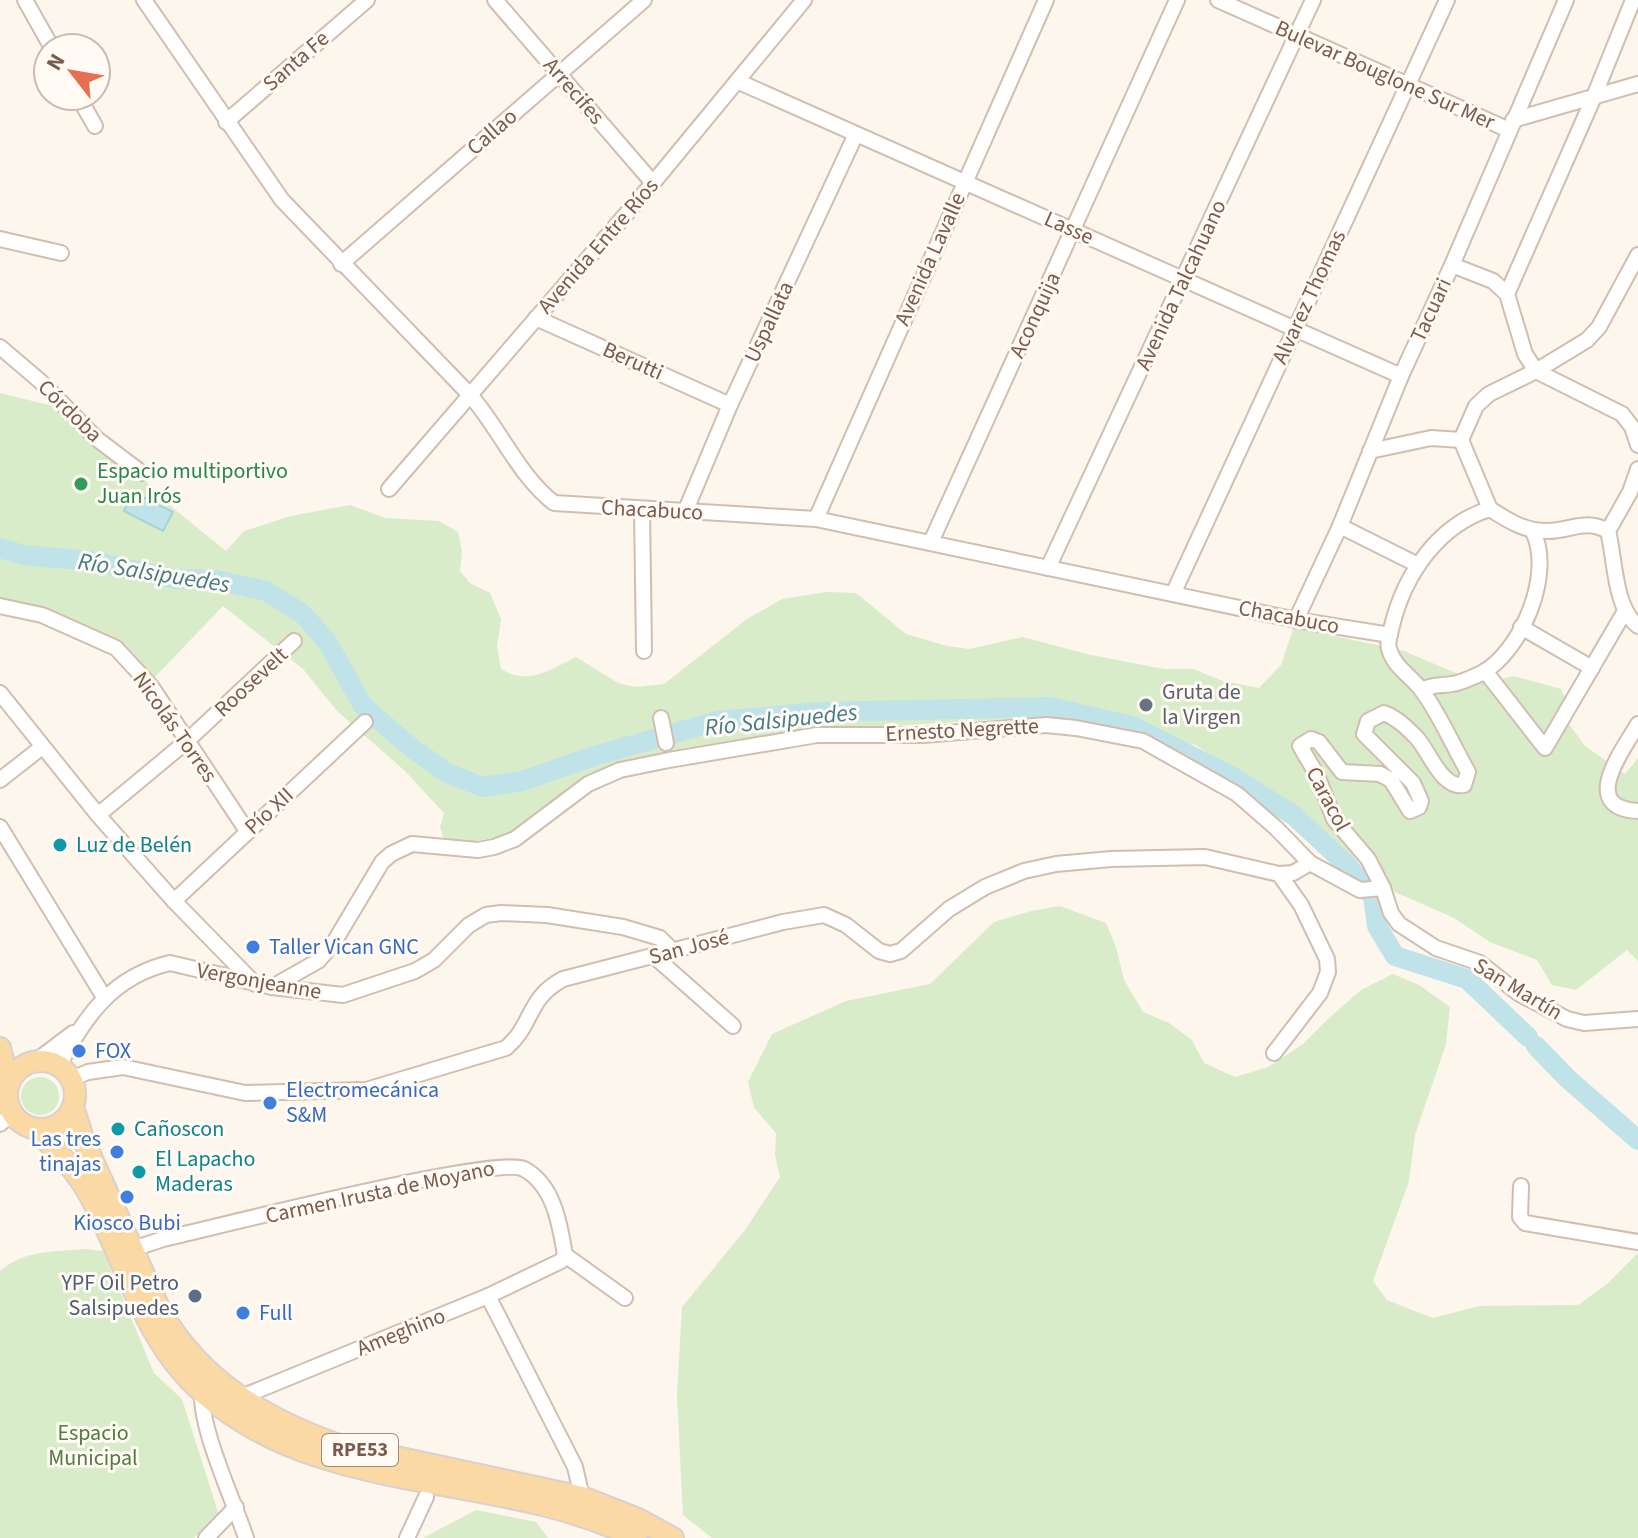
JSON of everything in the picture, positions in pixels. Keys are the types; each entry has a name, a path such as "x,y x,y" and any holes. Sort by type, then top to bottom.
{"main road":[{"name":"RPE53","path":"0,1046 65,1073 74,1088 73,1107 84,1141 126,1245 153,1331 170,1358 202,1392 228,1413 301,1451 350,1465 554,1506 585,1515 636,1538"},
{"name":"RPE53","path":"0,1046 9,1084 6,1118 35,1129 51,1144 126,1245 175,1336 239,1398 305,1432 336,1444 582,1497 638,1519 673,1538"},
{"path":"9,1084 21,1068 33,1062"},
{"path":"35,1129 54,1127 73,1107"}],"street":[{"path":"25,0 43,32"},
{"name":"Chacabuco","path":"144,0 282,200 470,395 495,425 532,483 554,503 816,519 1296,620 1390,635"},
{"name":"Santa Fe","path":"226,122 367,0"},
{"name":"Arrecifes","path":"495,0 653,183"},
{"name":"Callao","path":"341,264 644,0"},
{"name":"Avenida Entre Ríos","path":"389,489 653,183 804,0"},
{"name":"Avenida Lavalle","path":"816,519 963,181 1046,0"},
{"name":"Aconquija","path":"931,542 1177,0"},
{"name":"Bulevar Bouglone Sur Mer","path":"1218,0 1407,85 1511,125"},
{"name":"Avenida Talcahuano","path":"1048,568 1313,0"},
{"name":"Alvarez Thomas","path":"1173,594 1447,0"},
{"name":"Tacuari","path":"1296,620 1340,526 1401,376 1566,0"},
{"path":"1507,294 1633,0"},
{"name":"Lasse","path":"737,81 1401,376"},
{"path":"1511,125 1638,84"},
{"path":"87,112 95,126"},
{"name":"Uspallata","path":"685,512 730,405 856,134"},
{"path":"0,239 61,253"},
{"path":"1608,531 1597,524 1551,531 1516,526 1490,509 1461,440 1476,406 1489,394 1536,371 1587,340 1599,327 1638,255"},
{"path":"1452,265 1493,281 1507,294 1525,354 1536,371 1622,414 1635,426 1638,445"},
{"name":"Berutti","path":"536,318 730,405"},
{"name":"Córdoba","path":"0,347 40,381 97,439 142,473"},
{"path":"1370,451 1431,438 1461,440"},
{"path":"1638,469 1630,492 1608,531 1625,611 1638,626"},
{"path":"1390,635 1404,590 1418,565 1453,526 1471,515 1490,509"},
{"path":"642,510 644,651"},
{"path":"1340,526 1418,565"},
{"path":"1422,690 1431,685 1455,684 1485,671 1511,645 1529,613 1541,567 1539,544 1532,530"},
{"name":"Nicolás Torres","path":"0,606 42,615 116,648 151,686 247,831"},
{"path":"1485,671 1545,748 1625,611"},
{"path":"1521,627 1592,668"},
{"name":"Caracol","path":"1383,888 1368,859 1334,819 1317,775 1300,746 1311,739 1319,742 1342,772 1380,774 1391,780 1410,811 1419,807 1421,801 1413,783 1364,734 1368,721 1384,713 1395,718 1418,739 1433,764 1451,782 1458,786 1468,781 1468,772 1422,690 1395,663 1388,645 1390,635"},
{"name":"Roosevelt","path":"98,815 187,741 294,641"},
{"path":"0,693 98,815 174,901 255,984"},
{"path":"661,718 666,743"},
{"name":"Pío XII","path":"174,901 365,722"},
{"path":"1638,724 1610,772 1607,785 1610,799 1620,808 1638,811"},
{"name":"Ernesto Negrette","path":"272,987 318,961 333,944 382,862 412,844 478,850 494,847 515,839 588,784 620,770 817,735 923,735 1046,725 1143,741 1237,794 1310,863 1360,890 1383,888"},
{"path":"0,780 42,747"},
{"path":"0,827 104,997"},
{"name":"San José","path":"65,1073 123,1067 245,1093 366,1090 506,1048 516,1039 539,996 563,979 783,922 824,915 846,925 879,951 890,954 901,951 949,909 985,887 1024,871 1056,864 1111,859 1205,857 1279,874"},
{"path":"1279,874 1293,873 1310,863"},
{"path":"1274,1053 1320,993 1328,972 1327,959 1301,905 1279,874"},
{"name":"San Martín","path":"1383,888 1391,913 1399,924 1436,948 1480,963 1518,993 1567,1019 1584,1023 1638,1019"},
{"name":"Vergonjeanne","path":"33,1062 80,1028 104,997 139,975 170,963 255,984 343,995 415,971 434,960 469,925 486,915 501,913 547,915 623,927 660,938 672,950"},
{"path":"655,957 733,1026"},
{"name":"Vergonjeanne","path":"65,1073 80,1028"},
{"name":"Carmen Irusta de Moyano","path":"126,1245 438,1177 503,1166 520,1167 543,1186 554,1205 563,1258"},
{"path":"1521,1186 1520,1217 1525,1223 1638,1242"},
{"path":"563,1258 625,1298"},
{"name":"Ameghino","path":"239,1398 488,1296 563,1258"},
{"path":"488,1296 575,1467 582,1497"},
{"path":"208,1371 202,1392 203,1409 212,1444 246,1538"},
{"path":"407,1538 426,1497"},
{"path":"206,1538 236,1507"}],"green space":[{"path":"0,393 61,408 226,551 244,531 291,516 350,505 385,518 439,521 458,532 462,552 460,571 470,583 490,593 501,619 497,646 501,669 520,676 539,674 576,657 618,683 635,687 664,684 747,619 782,599 826,592 856,593 906,634 947,646 969,649 1023,637 1091,655 1164,669 1193,669 1223,681 1259,688 1281,665 1296,620 1325,634 1404,651 1463,676 1488,682 1514,676 1561,689 1568,703 1564,717 1585,746 1625,774 1638,758 1638,961 1627,950 1576,990 1552,985 1537,960 1490,942 1454,918 1395,892 1279,797 1195,745 1045,717 787,732 628,760 574,785 517,830 488,839 459,843 444,840 440,827 444,813 405,771 338,712 303,669 223,606 154,678 125,644 41,607 0,599"},
{"path":"1060,906 1106,923 1124,980 1143,1012 1169,1023 1192,1040 1204,1063 1235,1077 1268,1067 1303,1044 1361,990 1393,974 1419,985 1450,1007 1446,1044 1415,1135 1409,1181 1373,1281 1387,1300 1433,1318 1479,1306 1578,1305 1607,1284 1638,1253 1638,1538 712,1538 683,1515 677,1395 682,1307 745,1230 780,1177 775,1155 776,1133 754,1108 748,1082 772,1034 846,1001 930,984 994,922"},
{"path":"40,1077 54,1082 59,1096 54,1110 40,1115 26,1110 21,1096 26,1082"},
{"name":"Espacio Municipal","path":"84,1249 103,1251 154,1373 182,1399 218,1512 194,1538 0,1538 0,1271 29,1256"},
{"path":"476,1510 536,1522 548,1538 423,1538"}],"water":[{"path":"133,492 173,512 163,531 124,511"}],"waterway":[{"name":"Río Salsipuedes","path":"0,548 23,555 91,561 176,579 216,580 266,591 303,614 328,643 363,706 408,745 447,773 483,787 522,781 594,756 717,721 821,712 1050,707 1132,726 1233,777 1293,815 1347,865 1373,897 1377,926 1395,956 1467,979 1528,1037"},
{"name":"Río Salsipuedes","path":"1536,1046 1568,1079 1638,1140"}],"place":[{"name":"Espacio multiportivo Juan Irós","path":"81,484"},
{"name":"Gruta de la Virgen","path":"1146,705"},
{"name":"Luz de Belén","path":"60,845"},
{"name":"Taller Vican GNC","path":"253,947"},
{"name":"FOX","path":"79,1051"},
{"name":"Electromecánica S&M","path":"270,1103"},
{"name":"Cañoscon","path":"118,1129"},
{"name":"Las tres tinajas","path":"117,1152"},
{"name":"El Lapacho Maderas","path":"139,1172"},
{"name":"Kiosco Bubi","path":"127,1197"},
{"name":"YPF Oil Petro Salsipuedes","path":"195,1296"},
{"name":"Full","path":"243,1313"}]}
